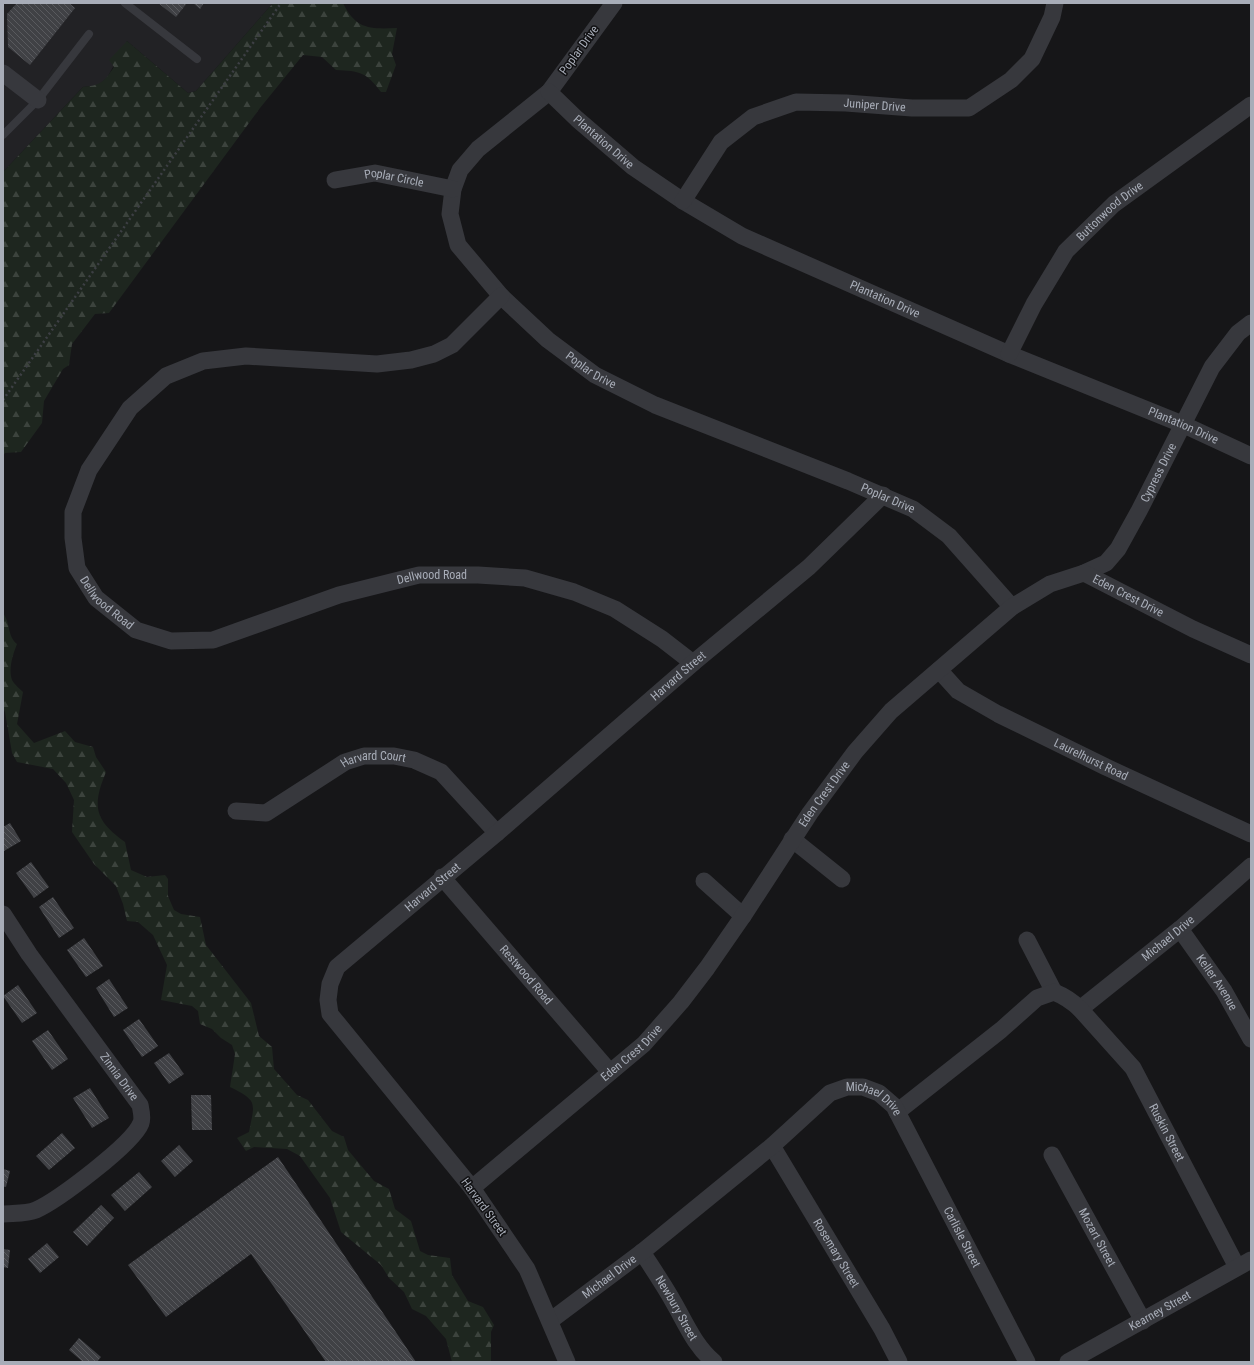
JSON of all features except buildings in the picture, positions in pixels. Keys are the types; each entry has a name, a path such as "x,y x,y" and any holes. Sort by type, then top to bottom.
{"street":[{"name":"Poplar Drive","path":"614,3 549,92 478,149 460,170 453,189 450,214 458,245 501,296 548,340 595,375 655,405 883,495 913,509 949,536 1012,607"},
{"name":"Juniper Drive","path":"683,201 721,142 754,117 796,102 846,103 912,108 969,108 1011,80 1032,59 1052,17 1055,3"},
{"path":"3,73 38,100"},
{"name":"Plantation Drive","path":"549,92 577,119 634,167 683,201 742,236 1008,354 1182,424 1251,456"},
{"name":"Buttonwood Drive","path":"1008,354 1034,304 1066,251 1114,204 1251,105"},
{"name":"Poplar Circle","path":"335,180 375,173 453,189"},
{"name":"Dellwood Road","path":"501,296 452,345 434,354 419,358 377,364 246,356 203,360 166,376 130,408 89,470 73,512 73,538 77,568 96,598 136,630 171,641 213,640 339,595 419,575 478,575 525,578 574,592 615,609 662,639 692,663"},
{"name":"Cypress Drive","path":"1084,573 1106,563 1118,549 1139,511 1212,367 1238,334 1251,323"},
{"name":"Harvard Street","path":"567,1362 527,1270 472,1188 330,1014 328,1000 330,984 337,967 442,877 497,833 692,663 810,567 883,495"},
{"name":"Eden Crest Drive","path":"472,1188 644,1044 681,1002 743,916 792,839 856,752 891,711 1012,607 1050,584 1084,573 1193,629 1251,655"},
{"name":"Laurelhurst Road","path":"940,670 958,691 998,714 1106,767 1251,834"},
{"name":"Harvard Court","path":"236,811 266,812 345,762 364,756 394,756 414,760 441,772 497,833"},
{"path":"792,839 842,879"},
{"name":"Michael Drive","path":"1080,1009 1180,928 1251,866"},
{"name":"Restwood Road","path":"442,877 610,1072"},
{"path":"704,881 743,916"},
{"name":"Zinnia Drive","path":"3,914 30,954 140,1105 141,1122 132,1137 121,1148 73,1186 35,1210 3,1214"},
{"name":"Keller Avenue","path":"1180,928 1224,991 1251,1039"},
{"path":"1027,940 1054,992 1072,1001 1080,1009"},
{"name":"Michael Drive","path":"550,1322 642,1252 772,1146 830,1093 848,1087 863,1087 879,1093 894,1106 897,1112 1001,1030 1037,998 1054,992"},
{"name":"Ruskin Street","path":"1080,1009 1133,1068 1244,1264"},
{"name":"Carlisle Street","path":"897,1112 1028,1362"},
{"name":"Rosemary Street","path":"772,1146 882,1329 899,1362"},
{"name":"Mozart Street","path":"1052,1155 1143,1321"},
{"name":"Newbury Street","path":"642,1252 674,1304 688,1331 706,1356 714,1362"},
{"name":"Kearney Street","path":"1068,1362 1244,1264"}],"lane":[{"path":"125,3 197,59"},
{"path":"3,135 38,100 89,34"}],"path":[{"path":"3,400 281,3"}],"shaded area":[{"path":"3,3 273,3 196,91 188,93 127,41 107,78 98,85 83,87 3,172"}],"green space":[{"path":"273,3 343,3 353,18 365,26 372,28 397,28 392,54 396,65 386,92 381,92 371,80 362,74 351,71 336,70 322,57 303,55 260,108 109,313 95,314 72,344 69,365 63,369 44,401 42,423 21,452 5,453 3,456 3,172 83,87 98,84 105,79 114,67 109,60 127,41 188,93 196,91"},
{"path":"3,613 7,621 10,634 17,644 11,666 11,676 12,680 23,692 17,724 34,743 65,731 75,742 93,747 96,757 106,772 99,794 99,812 107,827 125,842 131,870 147,877 165,875 168,879 168,896 174,910 181,914 200,917 206,945 251,1003 259,1036 272,1047 274,1069 297,1095 308,1100 332,1131 344,1137 348,1150 374,1181 389,1189 395,1209 411,1221 420,1251 428,1255 450,1258 452,1275 468,1301 483,1307 494,1325 491,1332 491,1362 452,1362 446,1339 426,1316 412,1309 404,1292 389,1278 381,1265 341,1232 330,1198 300,1156 287,1149 254,1147 246,1151 237,1138 249,1132 253,1108 250,1099 230,1087 235,1054 232,1045 221,1038 212,1029 200,1024 198,1011 192,1006 161,1000 167,965 153,935 138,922 127,921 123,904 116,886 94,864 72,832 74,800 66,783 53,769 17,762 12,753 3,708"}]}
